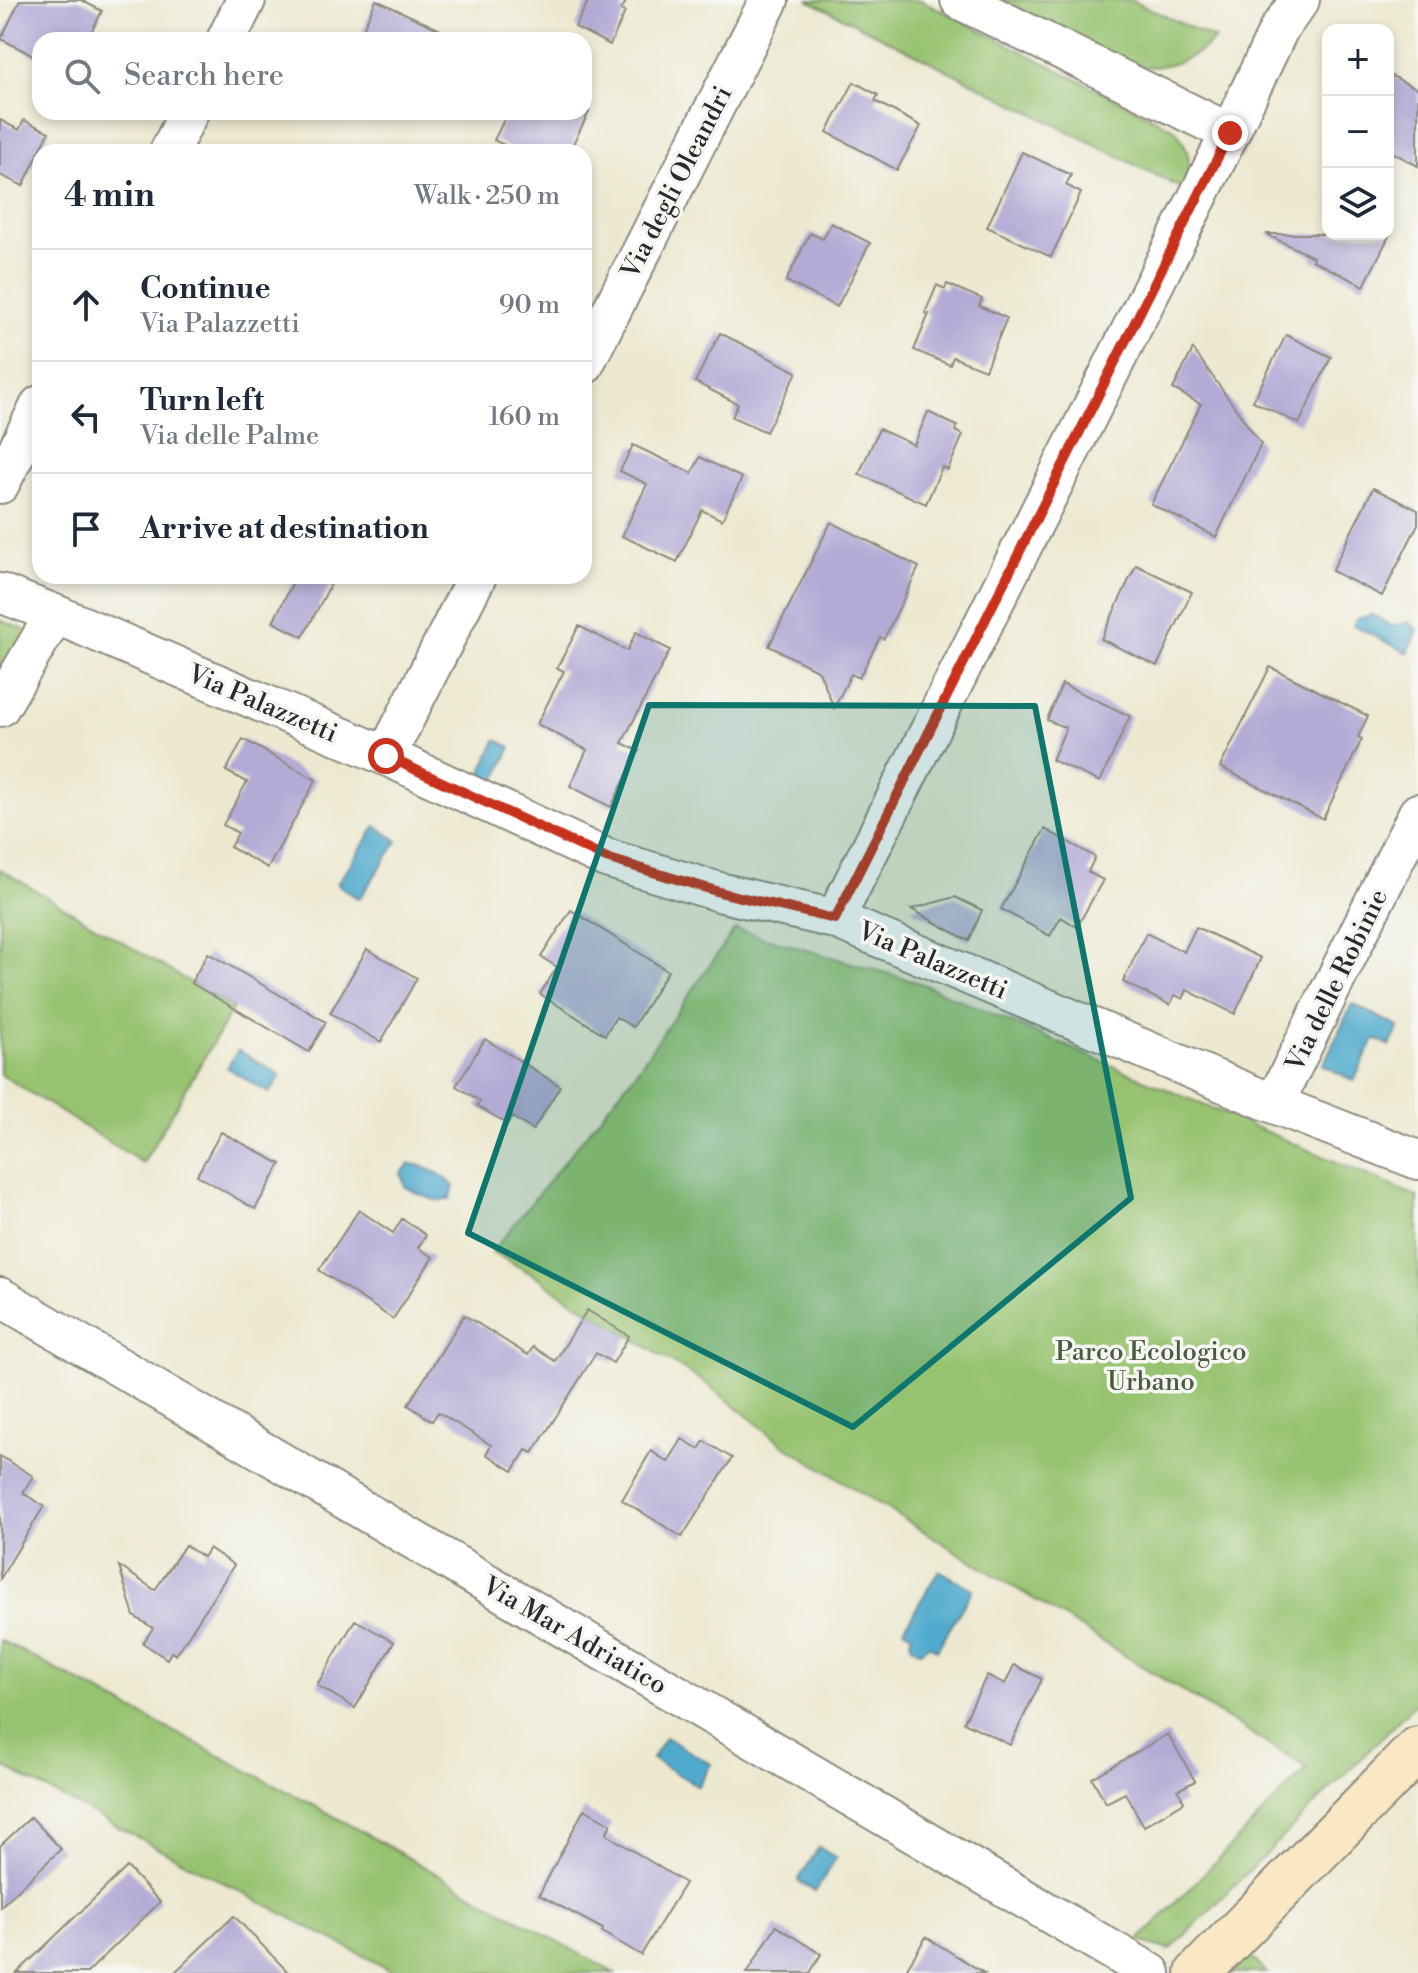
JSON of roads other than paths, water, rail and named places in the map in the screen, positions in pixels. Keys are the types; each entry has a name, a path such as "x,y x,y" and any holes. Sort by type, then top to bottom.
{"main road":[{"path":"1198,1973 1418,1749"}],"street":[{"path":"230,32 246,0"},
{"name":"Via degli Oleandri","path":"592,349 769,0"},
{"path":"960,0 1230,133"},
{"path":"835,919 1230,133 1279,29 1300,0"},
{"path":"173,144 185,120"},
{"path":"0,484 32,421"},
{"path":"386,756 473,584"},
{"name":"Via Palazzetti","path":"0,593 386,756 606,858 723,893 835,919 1274,1104 1418,1160"},
{"path":"0,707 55,614"},
{"name":"Via delle Robinie","path":"1274,1104 1418,813"},
{"name":"Via Mar Adriatico","path":"0,1297 1151,1973"}],"water":[{"path":"1372,614 1391,626 1409,622 1418,630 1408,653 1353,625 1357,619"},
{"path":"496,740 511,747 495,783 480,776"},
{"path":"376,826 398,841 359,899 337,884"},
{"path":"1352,1004 1399,1027 1390,1046 1374,1039 1354,1081 1323,1065"},
{"path":"238,1050 281,1075 269,1093 227,1068"},
{"path":"410,1164 434,1172 451,1183 454,1187 450,1199 433,1199 405,1187 401,1173"},
{"path":"939,1570 973,1589 937,1650 929,1645 920,1651 911,1644 912,1634 904,1629"},
{"path":"665,1737 711,1764 698,1786 652,1759"},
{"path":"819,1847 836,1858 815,1892 798,1881"}],"park label":[{"name":"Parco Ecologico Urbano","path":"1151,1366"}]}
